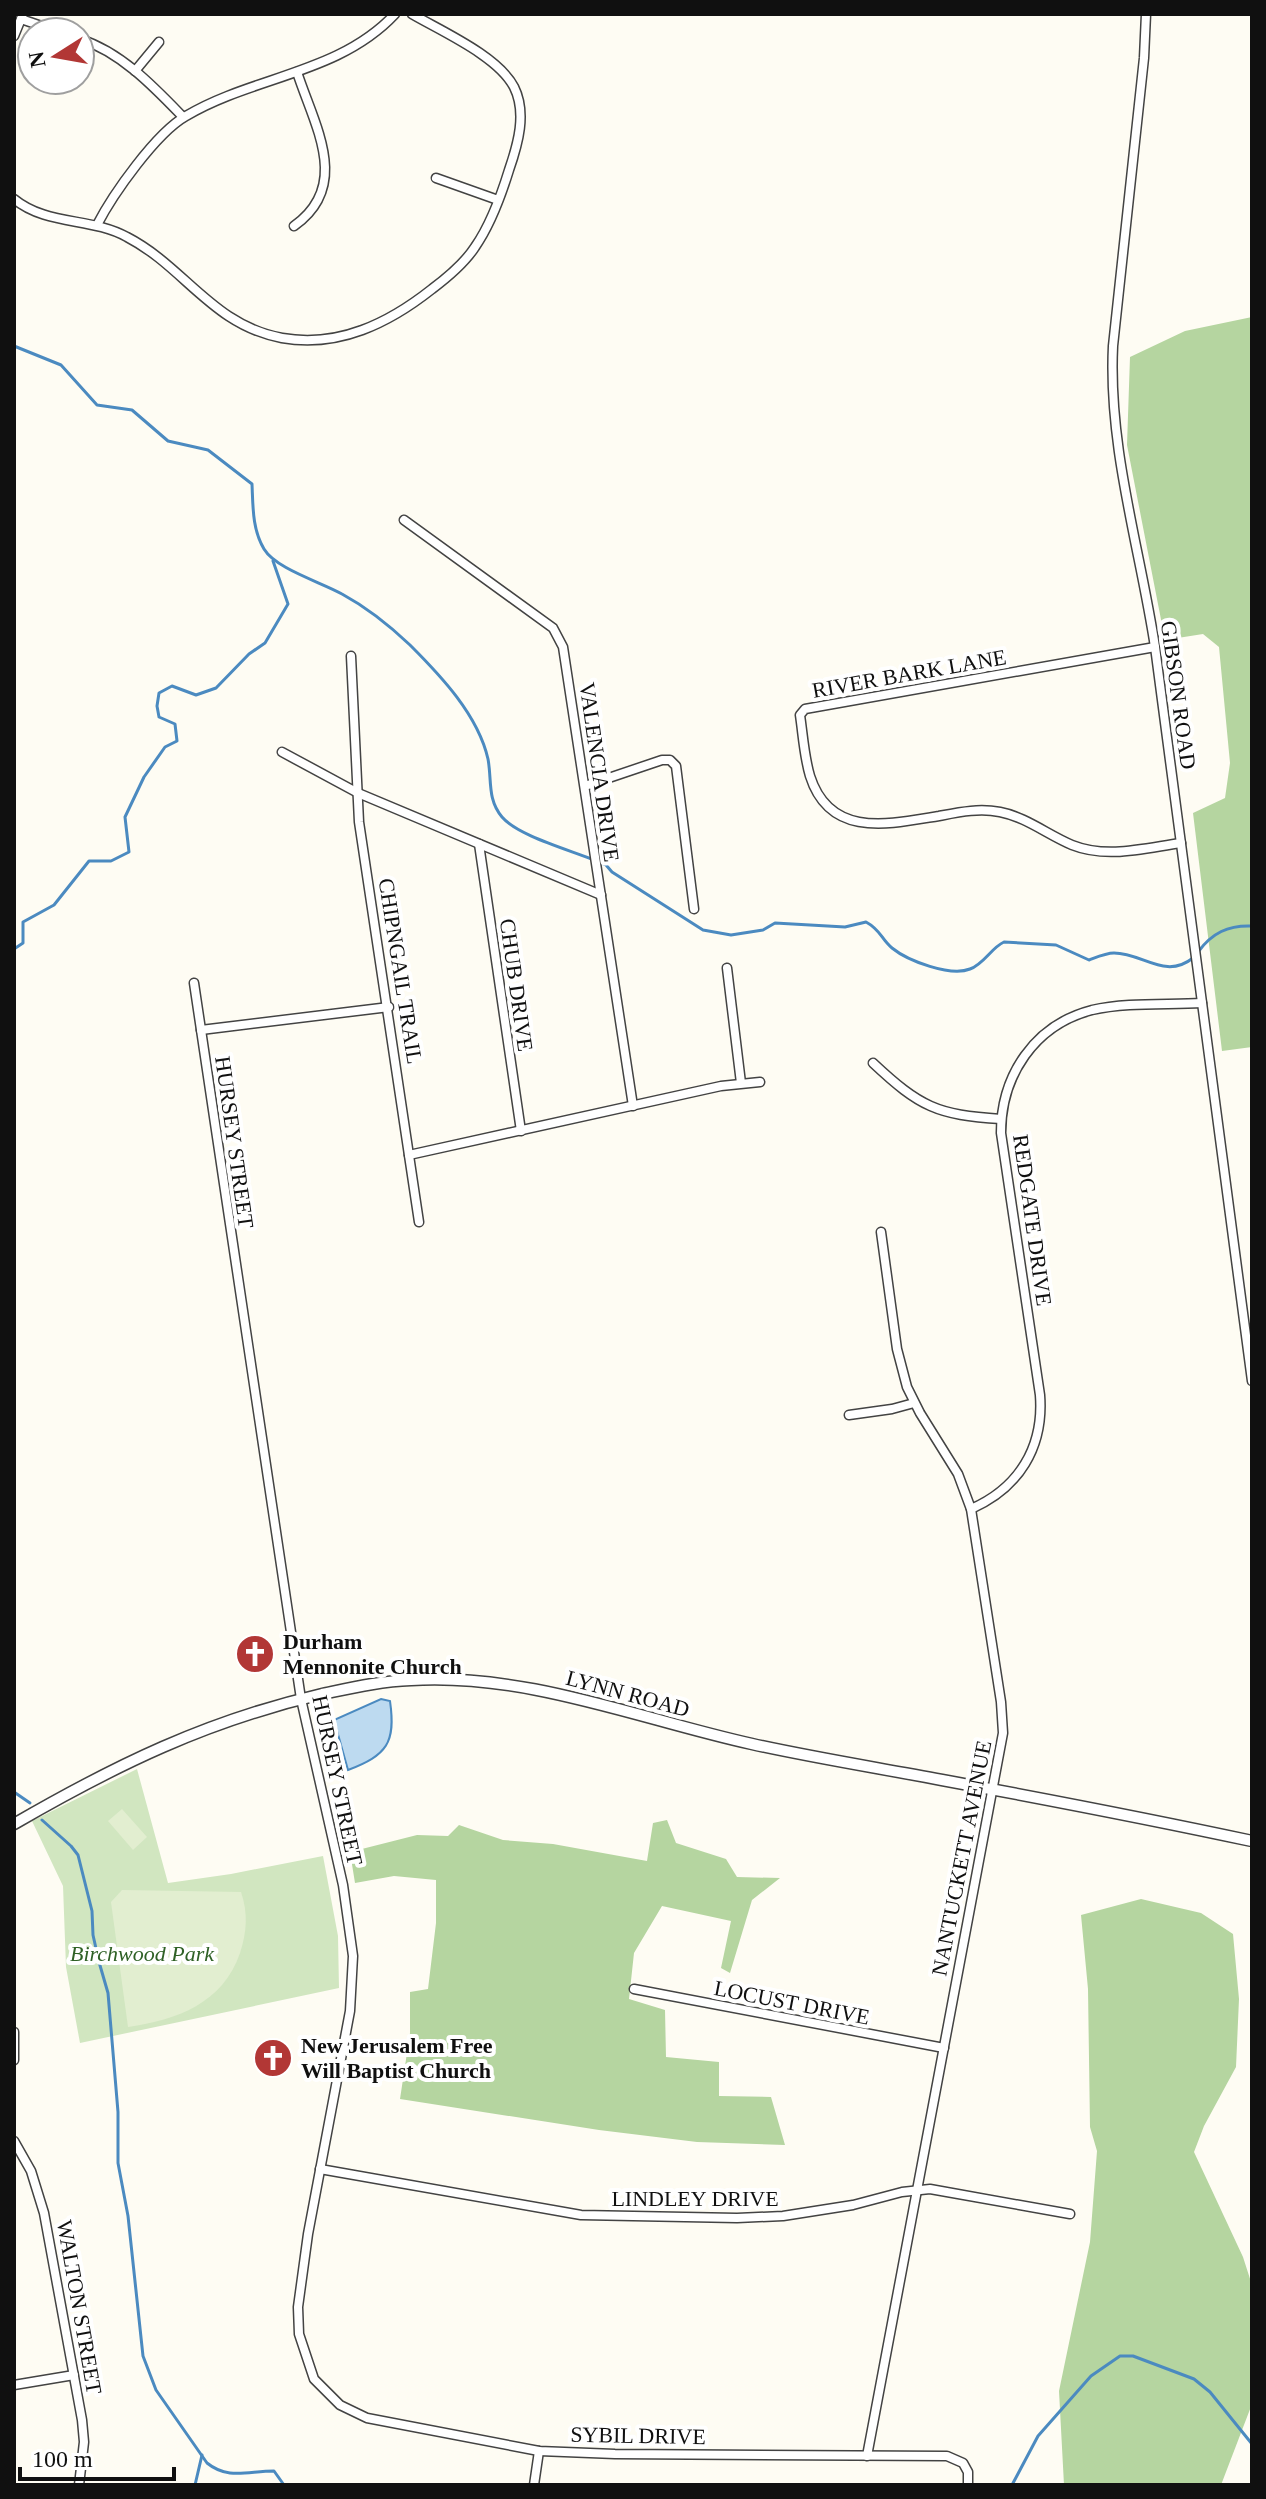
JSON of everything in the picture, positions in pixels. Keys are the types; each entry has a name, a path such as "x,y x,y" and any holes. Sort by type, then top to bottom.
{"street":[{"path":"97,225 123,183 183,117 226,96 331,59 355,46 395,14"},
{"path":"14,199 34,213 97,225 121,233 172,269 213,307 235,322 271,336 311,341 369,328 394,317 469,256 489,223 519,135 520,106 514,86 481,55 412,14"},
{"name":"GIBSON ROAD","path":"1146,14 1112,390 1119,454 1155,647 1252,1381"},
{"path":"135,71 159,42"},
{"path":"96,46 135,71 183,117"},
{"path":"294,226 310,214 317,202 326,169 325,154 297,72"},
{"path":"436,178 498,200"},
{"name":"VALENCIA DRIVE","path":"404,520 553,628 559,636 633,1106"},
{"name":"RIVER BARK LANE","path":"1155,647 805,709 800,715 813,784 828,806 858,823 884,825 987,810 1019,818 1069,844 1098,852 1181,843"},
{"name":"CHIPNGAIL TRAIL","path":"351,656 359,822 419,1222"},
{"path":"282,752 358,793 601,895"},
{"path":"585,786 662,760 670,760 676,766 694,909"},
{"name":"CHUB DRIVE","path":"479,844 521,1131"},
{"path":"727,968 741,1083"},
{"name":"HURSEY STREET","path":"194,983 301,1699 343,1885 353,1956 350,2011 308,2234 298,2323 307,2362 314,2379 323,2389"},
{"name":"REDGATE DRIVE","path":"971,1509 1000,1494 1012,1482 1029,1458 1040,1426 1040,1395 1001,1133 1003,1103 1014,1071 1037,1040 1062,1022 1095,1010 1202,1003"},
{"path":"201,1030 389,1007"},
{"path":"873,1063 897,1086 927,1106 960,1116 1001,1119"},
{"path":"409,1155 741,1083 760,1082"},
{"name":"NANTUCKETT AVENUE","path":"867,2456 1001,1748 1003,1717 971,1509 958,1474 914,1403 899,1357 881,1232"},
{"path":"849,1415 914,1403"},
{"name":"LYNN ROAD","path":"14,1824 96,1776 178,1739 248,1714 343,1689 408,1680 442,1679 491,1682 539,1690 756,1745 1252,1841"},
{"name":"LOCUST DRIVE","path":"634,1989 944,2048"},
{"path":"14,2032 14,2060"},
{"name":"WALTON STREET","path":"14,2141 38,2188 74,2375 84,2442 79,2485"},
{"name":"LINDLEY DRIVE","path":"320,2169 551,2211 605,2217 783,2216 831,2210 918,2190 941,2190 1070,2214"},
{"path":"14,2385 74,2375"},
{"name":"SYBIL DRIVE","path":"323,2389 340,2405 367,2418 539,2451 947,2456 963,2463 968,2472 968,2485"},
{"path":"534,2485 539,2451"}],"green space":[{"path":"1252,317 1252,1047 1222,1051 1193,813 1225,798 1230,763 1219,647 1203,634 1165,640 1127,445 1130,357 1185,331"},
{"name":"Birchwood Park","path":"137,1769 168,1883 323,1856 338,1936 339,1988 80,2043 66,1967 63,1886 32,1821"},
{"path":"122,1809 147,1837 133,1850 108,1821"},
{"path":"667,1820 676,1843 726,1859 737,1877 780,1878 752,1900 730,1973 721,1968 731,1921 662,1906 634,1953 629,1999 665,2010 666,2057 719,2062 719,2096 771,2097 785,2145 697,2142 400,2099 410,2033 410,1992 428,1989 436,1923 436,1880 394,1876 355,1883 350,1852 417,1835 448,1836 459,1825 503,1840 553,1844 647,1861 653,1823"},
{"path":"122,1890 241,1892 246,1922 240,1953 222,1985 210,1997 164,2020 128,2027 111,1902"},
{"path":"1141,1899 1201,1913 1233,1934 1239,1999 1236,2067 1204,2126 1194,2152 1243,2257 1252,2285 1252,2404 1221,2485 1064,2485 1059,2391 1090,2242 1097,2151 1090,2127 1088,1989 1081,1915"}],"water":[{"path":"381,1699 390,1701 392,1715 386,1746 372,1759 348,1770 334,1720"}],"waterway":[{"path":"14,346 61,365 97,405 132,410 168,441 208,450 252,484 257,533 270,556 288,569 342,594 378,617 410,645 457,697 483,743 492,796 502,817 522,832 606,865 612,872 703,930 731,935 763,930 775,923 845,927 866,922 899,953 952,971 975,967 1004,942 1056,945 1089,960 1114,953 1173,966 1193,958"},
{"path":"14,949 23,943 23,922 54,905 89,861 111,861 129,852 125,817 144,777 165,747 177,741 175,724 159,717 159,693 172,686 196,695 216,688 249,654 265,643 288,604 273,561"},
{"path":"1198,952 1221,932 1252,926"},
{"path":"14,1792 30,1803"},
{"path":"42,1820 78,1855 108,1993 118,2112 118,2163 128,2216 143,2356 156,2390 207,2463 231,2473 274,2471 284,2485"},
{"path":"1012,2485 1038,2436 1091,2376 1120,2356 1133,2356 1194,2379 1210,2392 1252,2444"},
{"path":"195,2485 202,2455"}],"place":[{"name":"Durham Mennonite Church","path":"255,1654"},
{"name":"New Jerusalem Free Will Baptist Church","path":"273,2058"}]}
